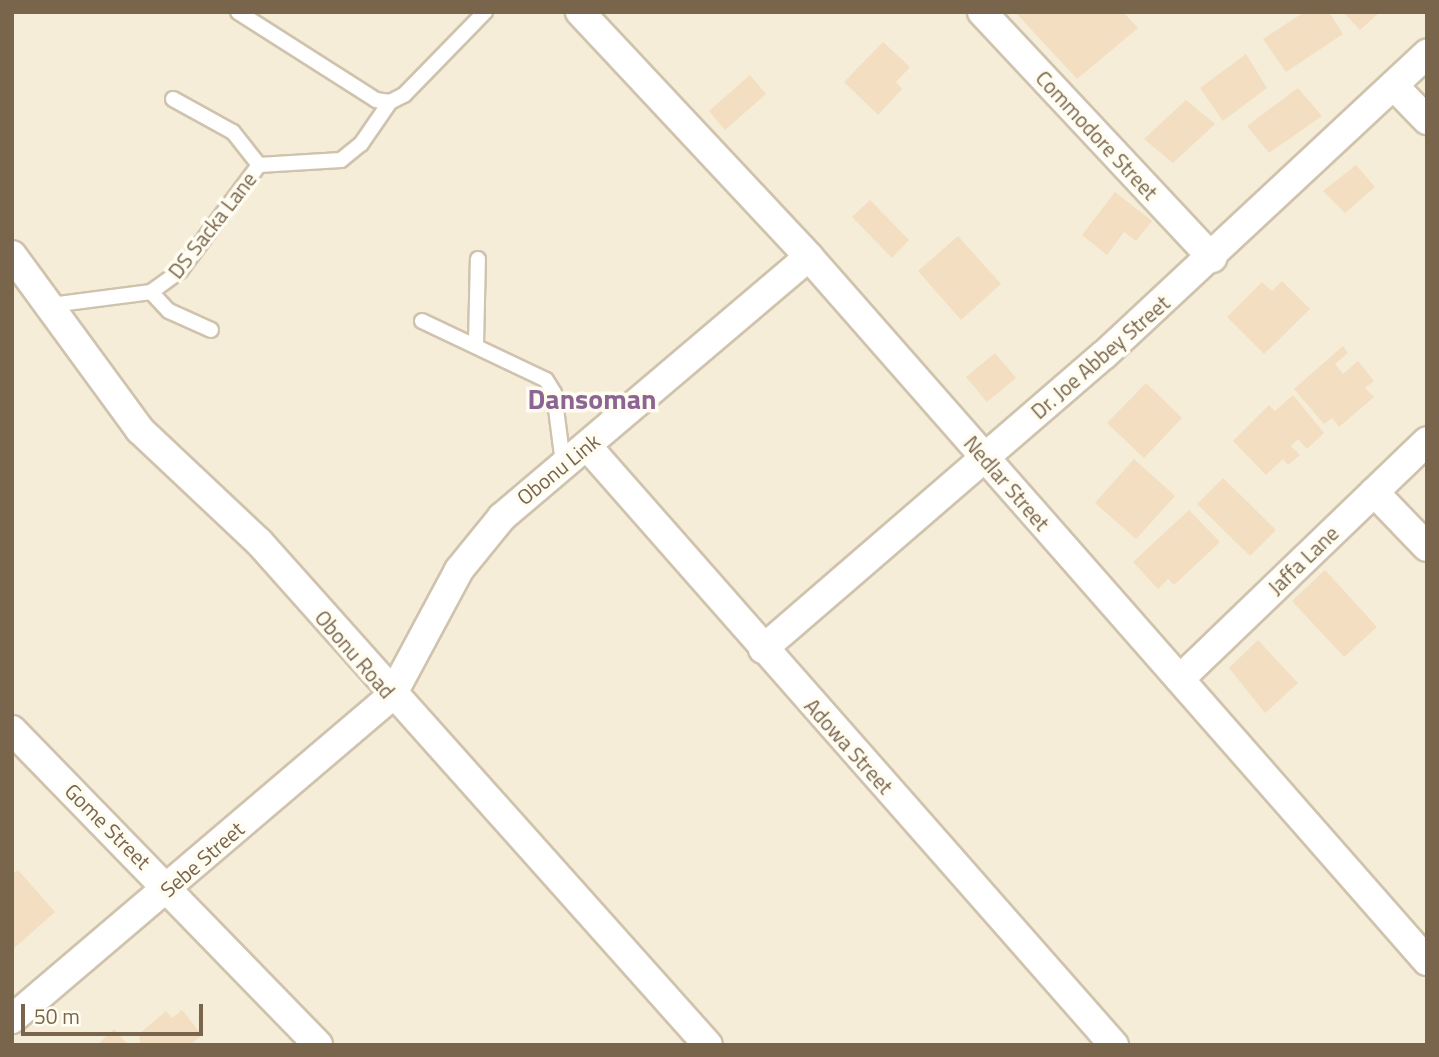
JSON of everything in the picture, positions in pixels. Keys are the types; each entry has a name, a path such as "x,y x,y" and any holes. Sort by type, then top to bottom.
{"street":[{"name":"Nedlar Street","path":"580,12 809,257 1427,961"},
{"name":"Commodore Street","path":"982,12 1212,258"},
{"name":"Dr. Joe Abbey Street","path":"763,649 1212,258 1427,54"},
{"path":"1395,87 1427,120"},
{"name":"Obonu Road","path":"12,255 140,430 259,542 391,697 708,1045"},
{"name":"Obonu Link","path":"391,697 459,570 502,517 809,257"},
{"name":"Jaffa Lane","path":"1180,679 1427,441"},
{"name":"Adowa Street","path":"587,446 1114,1045"},
{"path":"1374,492 1427,547"},
{"name":"Sebe Street","path":"12,1019 391,697"},
{"name":"Gome Street","path":"12,730 169,888 318,1045"}],"lane":[{"path":"238,12 376,100 390,102"},
{"name":"DS Sacka Lane","path":"51,305 152,292 180,271 259,166 341,160 361,144 390,102 404,95 485,12"},
{"path":"173,99 233,132 259,166"},
{"path":"475,344 478,259"},
{"path":"152,292 169,312 211,330"},
{"path":"422,321 546,380 554,393 563,463"}],"shaded area":[{"path":"12,12 1427,12 1427,1045 12,1045"}],"building":[{"path":"1015,12 1123,12 1138,28 1077,79"},
{"path":"1304,12 1329,12 1343,34 1286,72 1263,39"},
{"path":"1343,12 1380,12 1360,30"},
{"path":"883,42 910,67 896,82 902,89 878,115 844,82"},
{"path":"1246,54 1267,88 1223,121 1200,88"},
{"path":"750,75 766,94 725,130 709,111"},
{"path":"1298,88 1322,116 1269,153 1247,126"},
{"path":"1186,100 1215,124 1173,163 1144,139"},
{"path":"1356,165 1375,187 1345,213 1323,191"},
{"path":"1115,192 1152,221 1136,241 1124,232 1107,255 1082,235"},
{"path":"870,200 909,240 892,258 852,217"},
{"path":"958,236 1001,284 961,320 918,271"},
{"path":"1282,281 1310,309 1264,354 1227,317 1262,282 1272,291"},
{"path":"1343,346 1348,353 1335,364 1343,374 1358,361 1374,381 1365,388 1374,397 1339,427 1332,418 1324,424 1294,389"},
{"path":"995,353 1016,378 987,402 966,377"},
{"path":"1146,383 1182,418 1144,458 1107,423"},
{"path":"1293,395 1324,433 1307,449 1298,439 1291,446 1300,455 1288,465 1283,459 1266,475 1233,441 1269,405 1275,411"},
{"path":"1134,459 1175,496 1136,539 1095,503"},
{"path":"1223,478 1276,530 1250,556 1197,504"},
{"path":"1189,510 1220,542 1174,585 1168,579 1158,589 1133,562"},
{"path":"1325,570 1377,627 1344,657 1292,601"},
{"path":"1258,640 1298,683 1265,713 1229,668"},
{"path":"18,870 55,912 12,950 12,875"},
{"path":"182,1010 202,1035 190,1045 140,1045 139,1034 166,1011 172,1018"},
{"path":"114,1029 128,1045 97,1045"}],"district":[{"name":"Dansoman","path":"592,399"}]}
